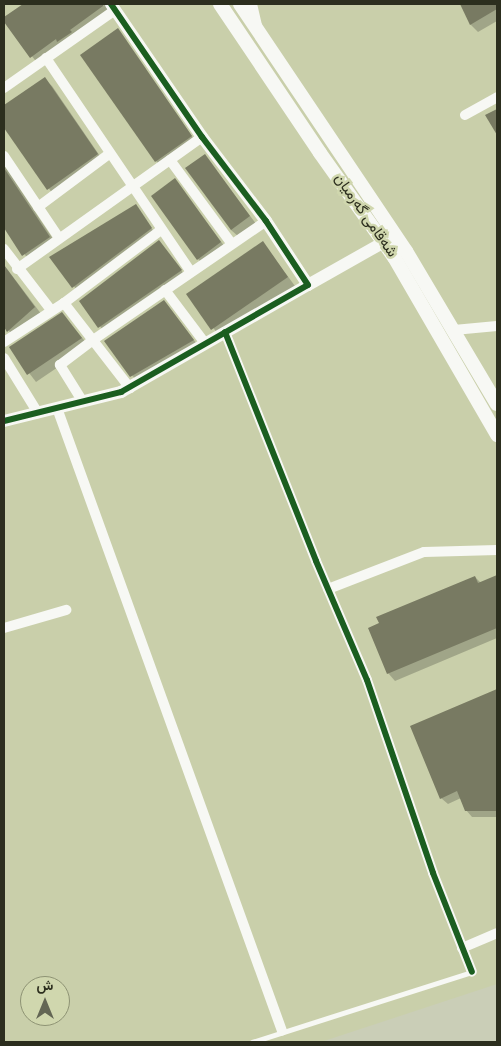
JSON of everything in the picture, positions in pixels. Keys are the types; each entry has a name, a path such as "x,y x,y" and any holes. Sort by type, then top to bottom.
{"main road":[{"name":"شەقامی گەرمیان","path":"220,4 312,141 384,242 497,435"},
{"name":"شەقامی گەرمیان","path":"240,4 406,251 497,404"},
{"path":"312,141 327,132"}],"street":[{"path":"251,4 257,28"},
{"path":"4,88 113,7 202,137 266,221 308,285"},
{"path":"46,58 131,187 191,272"},
{"path":"465,115 497,97"},
{"path":"17,268 202,137"},
{"path":"38,207 109,154"},
{"path":"4,156 60,238"},
{"path":"170,160 232,244"},
{"path":"82,402 60,365 93,340 266,221"},
{"path":"4,342 64,303 161,230"},
{"path":"4,421 130,388 384,242"},
{"path":"4,249 17,268 52,310"},
{"path":"165,290 205,344"},
{"path":"64,303 130,388"},
{"path":"454,330 497,326"},
{"path":"225,332 367,680 433,872 472,972"},
{"path":"4,358 38,413"},
{"path":"57,408 282,1032"},
{"path":"328,588 424,552 497,550"},
{"path":"4,628 66,610"},
{"path":"462,948 497,933"}],"lane":[{"path":"252,1042 472,972"}],"shaded area":[{"path":"4,4 497,4 497,984 321,1042 4,1042"}],"building":[{"path":"23,4 103,4 103,6 70,30 72,32 57,42 56,39 30,58 4,22 4,17"},
{"path":"460,4 497,4 497,9 470,25"},
{"path":"118,28 192,136 155,162 80,55"},
{"path":"45,77 98,154 47,190 4,128 4,105"},
{"path":"497,109 497,135 485,115"},
{"path":"205,154 250,216 231,230 185,168"},
{"path":"4,168 50,237 22,256 4,228"},
{"path":"175,178 221,242 197,260 151,196"},
{"path":"136,204 152,228 72,288 49,257"},
{"path":"159,240 182,270 98,328 79,301"},
{"path":"263,241 288,277 211,330 186,294"},
{"path":"4,265 35,307 7,332 4,327"},
{"path":"164,300 194,340 130,377 104,341"},
{"path":"62,312 82,338 27,375 9,347"},
{"path":"497,575 497,628 387,674 368,628 379,623 376,617 475,576 478,583"},
{"path":"497,689 497,811 465,811 457,791 440,799 410,726"}],"cycle path":[{"path":"4,421 121,392 308,285 266,221 202,137 111,4"},
{"path":"225,332 316,561 367,680 433,873 472,972"}]}
